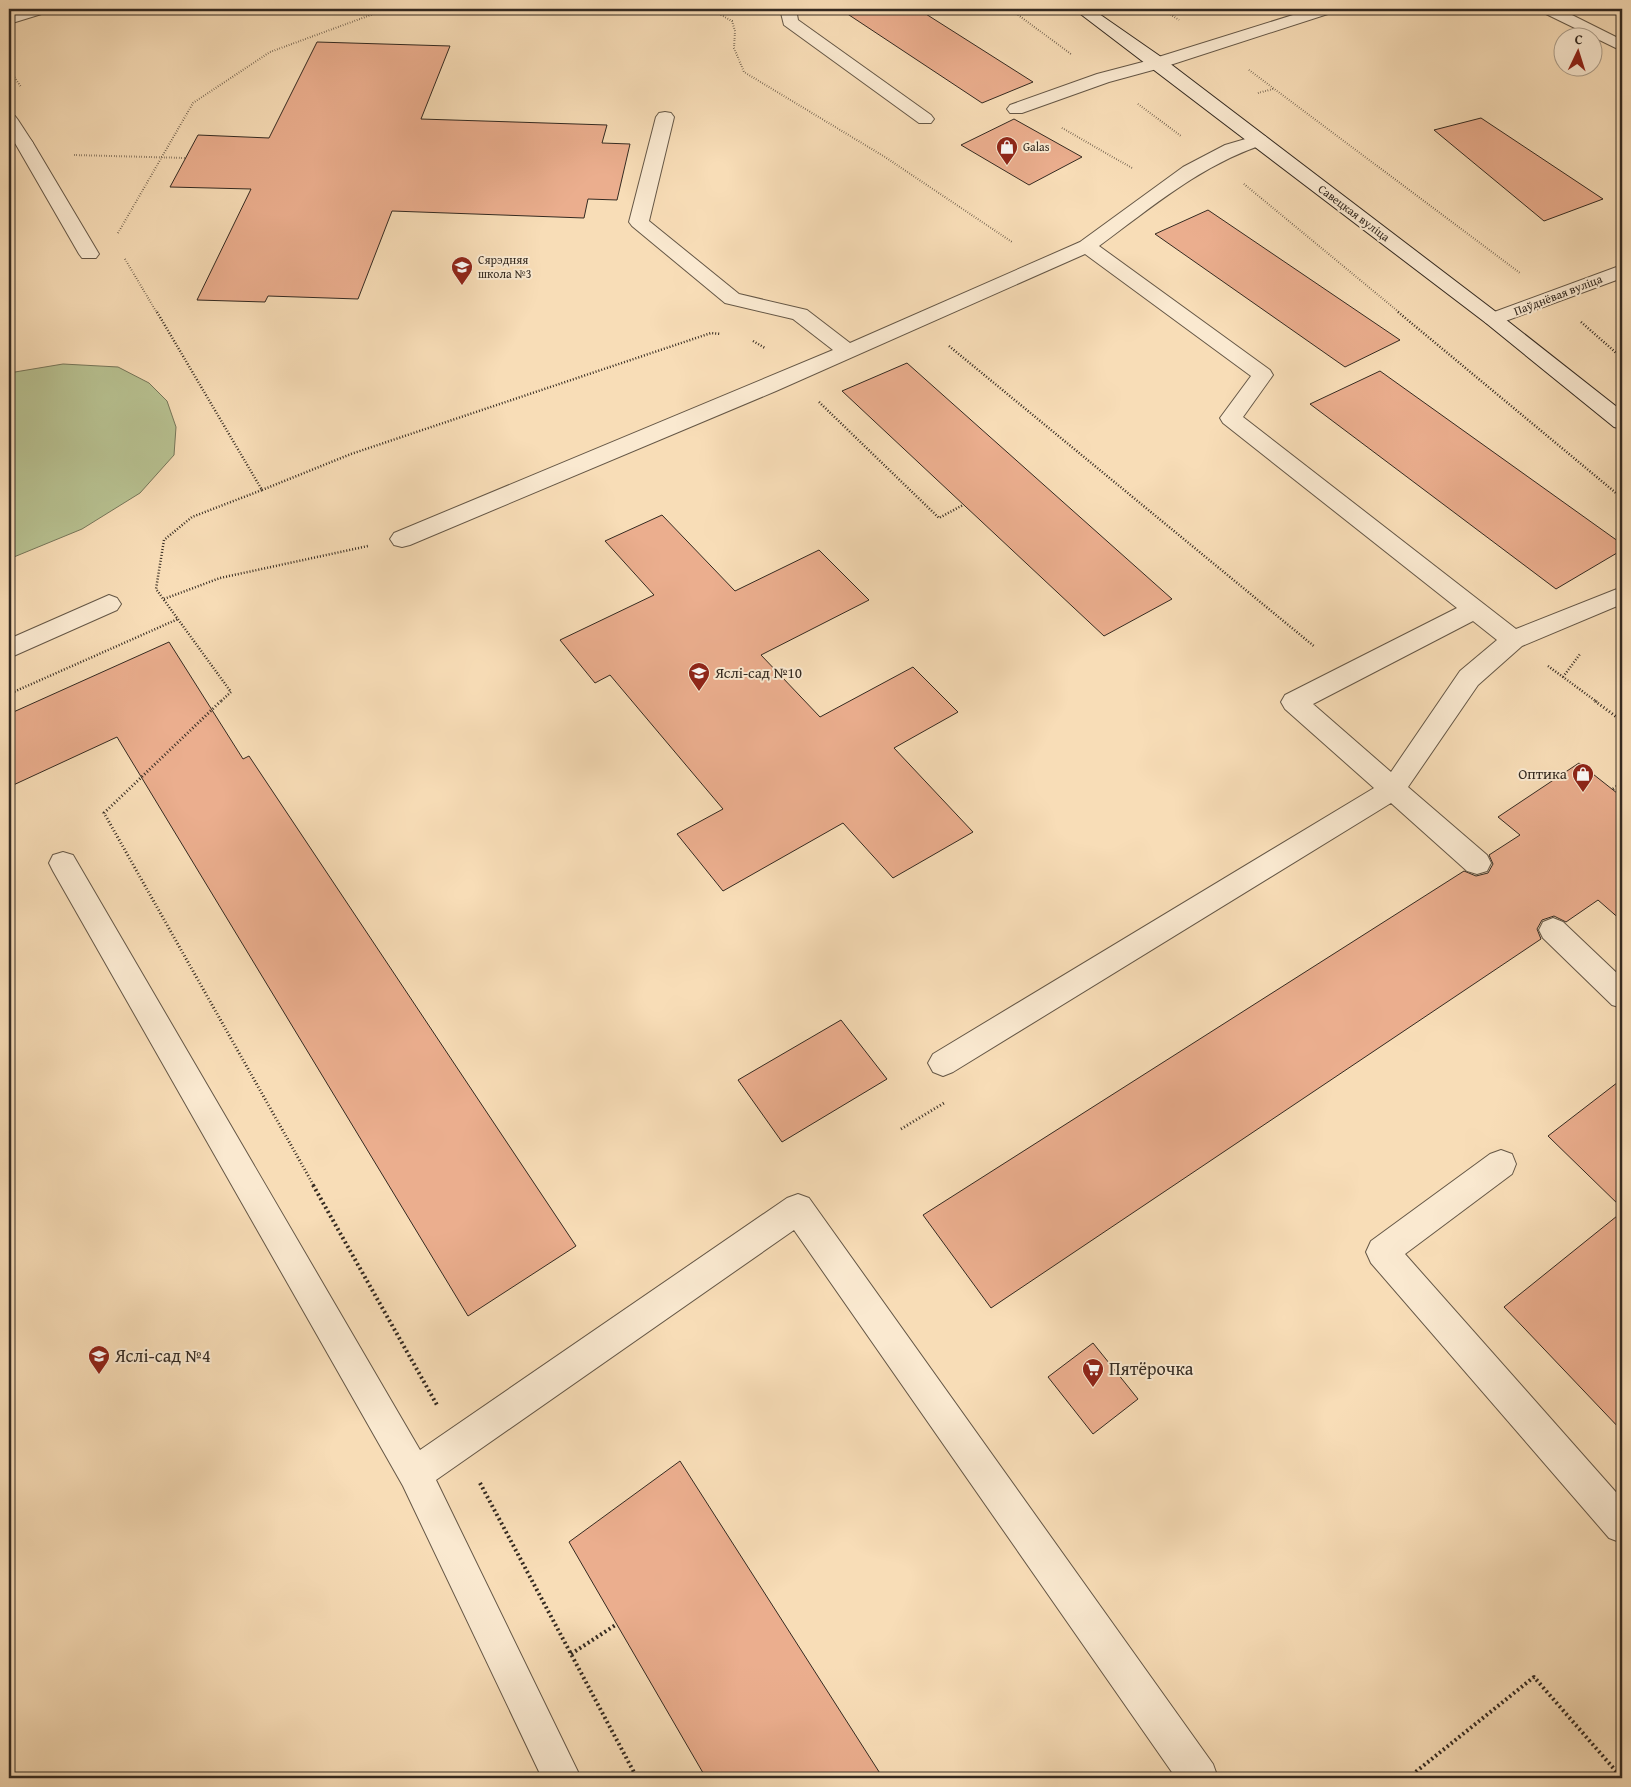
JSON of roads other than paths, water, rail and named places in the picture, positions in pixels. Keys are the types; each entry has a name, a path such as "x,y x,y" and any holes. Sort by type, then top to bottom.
{"street":[{"path":"9,19 42,9"},
{"path":"788,9 790,22 925,119"},
{"name":"Савецкая вуліца","path":"1082,9 1158,63 1494,319 1622,422"},
{"path":"1016,109 1103,78 1158,63 1328,9"},
{"path":"1548,9 1622,46"},
{"path":"665,117 639,222 732,299 800,314 848,351"},
{"path":"9,120 89,254"},
{"path":"402,539 792,376 1086,246 1189,171 1231,149 1259,140"},
{"path":"1086,246 1263,375 1231,418 1513,640"},
{"name":"Паўднёвая вуліца","path":"1494,319 1622,271"},
{"path":"943,1063 1393,789 1469,678 1513,640 1622,595"},
{"path":"9,649 109,604"},
{"path":"1476,610 1294,702 1477,863"},
{"path":"63,862 415,1474 562,1778"},
{"path":"1553,930 1622,996"},
{"path":"1501,1164 1382,1252 1622,1525"},
{"path":"415,1474 798,1209 1200,1778"}],"place":[{"name":"Galas","path":"1007,166"},
{"name":"Сярэдняя школа №3","path":"462,286"},
{"name":"Яслі-сад №10","path":"699,692"},
{"name":"Оптика","path":"1583,793"},
{"name":"Яслі-сад №4","path":"99,1375"},
{"name":"Пятёрочка","path":"1093,1388"}]}
